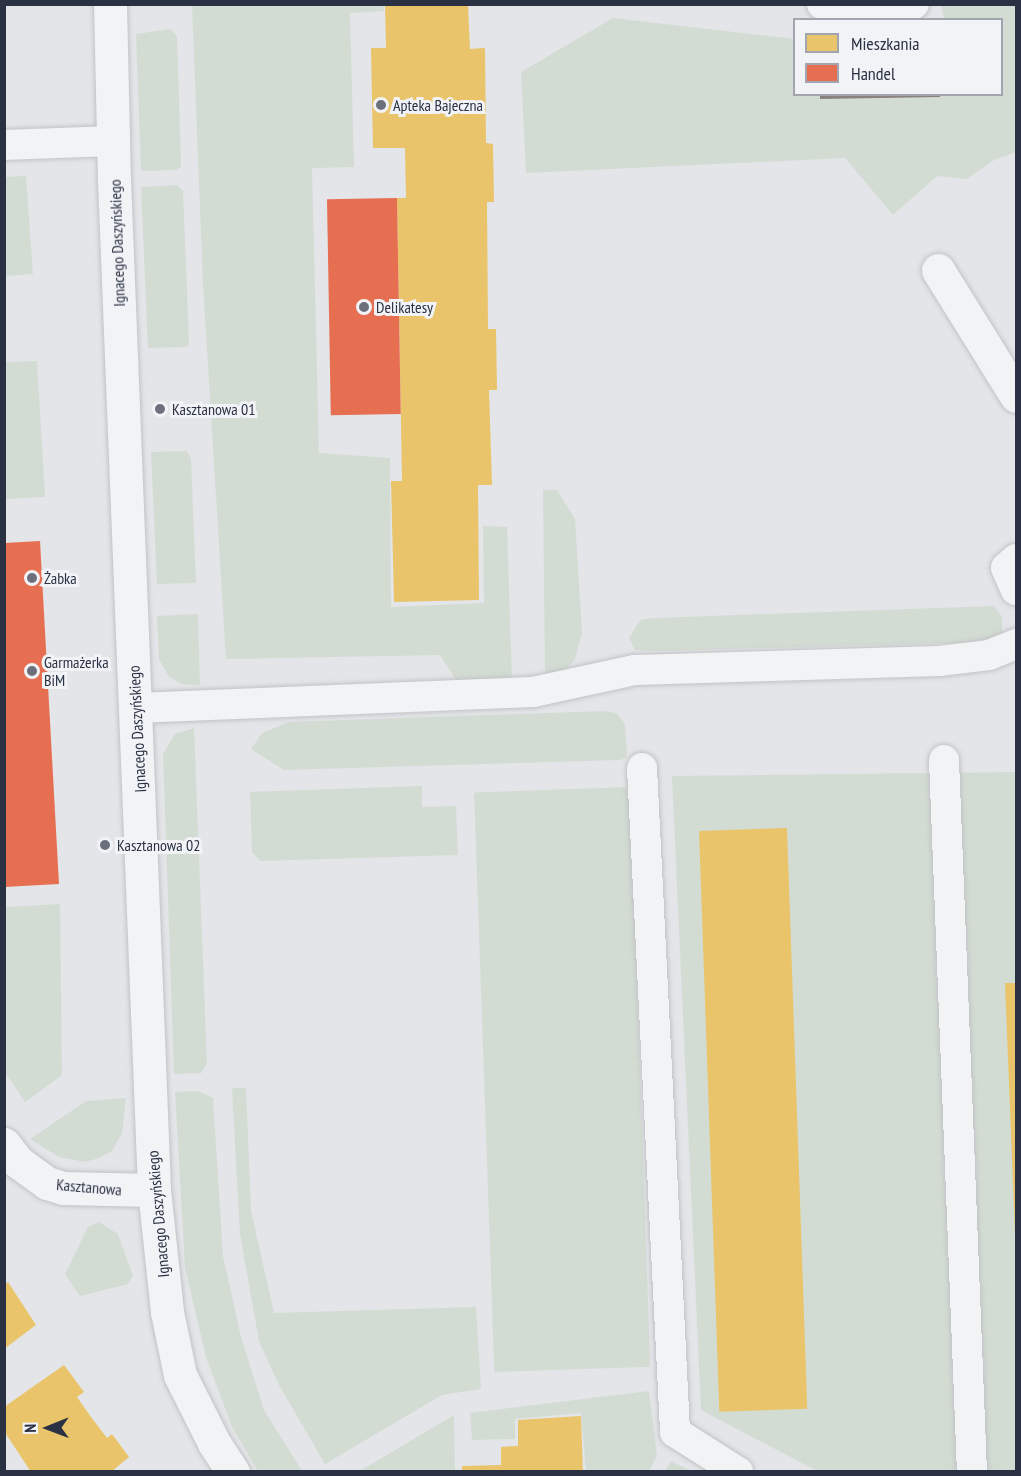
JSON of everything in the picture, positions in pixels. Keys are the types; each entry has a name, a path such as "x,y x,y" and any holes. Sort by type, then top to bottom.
{"street":[{"name":"Ignacego Daszyńskiego","path":"110,4 113,141 154,1190 167,1312 180,1375 214,1443 233,1472"},
{"path":"938,270 1017,396"},
{"name":"Kasztanowa","path":"9,1159 47,1183 63,1188 154,1190"}],"lane":[{"path":"822,4 842,8 914,4"},
{"path":"4,146 113,141"},
{"path":"1017,559 1006,568 1017,590"},
{"path":"136,708 533,692 635,670 939,661 989,655 1017,644"},
{"path":"944,760 972,1472"},
{"path":"642,768 675,1432 738,1472"}],"shaded area":[{"path":"192,5 383,5 384,11 350,13 354,167 312,168 319,453 390,458 391,607 484,603 483,526 507,527 512,679 456,680 440,655 226,659 203,285"},
{"path":"941,5 1016,5 1016,152 994,160 967,179 937,176 893,215 845,158 526,173 521,72 613,18 793,39 793,96 1003,96 1003,18 944,18"},
{"path":"170,29 177,36 181,166 177,170 141,171 136,34"},
{"path":"26,176 33,274 5,276 5,177"},
{"path":"177,185 183,191 189,343 187,347 148,348 141,187"},
{"path":"37,361 45,497 5,499 5,362"},
{"path":"187,451 191,459 196,583 157,584 151,452"},
{"path":"543,490 557,490 575,519 582,633 575,659 567,669 545,674"},
{"path":"994,606 1002,617 1002,633 998,639 986,642 654,651 635,650 629,638 640,620 654,618"},
{"path":"198,614 200,685 182,684 169,677 159,659 157,616"},
{"path":"605,711 616,713 625,724 627,757 620,760 284,770 251,749 262,733 289,722"},
{"path":"194,728 207,1064 201,1073 174,1074 163,754 175,734"},
{"path":"1016,772 1016,1471 817,1471 701,1410 672,776"},
{"path":"422,786 422,807 456,806 458,855 260,861 252,852 250,792"},
{"path":"630,787 650,1367 494,1372 474,792"},
{"path":"60,904 62,1075 25,1102 5,1072 5,907"},
{"path":"232,1088 246,1088 251,1211 274,1313 476,1307 481,1389 442,1395 325,1464 279,1385 259,1341 240,1234"},
{"path":"198,1091 213,1098 223,1256 241,1337 264,1410 302,1471 258,1471 232,1427 206,1357 185,1268 175,1092"},
{"path":"126,1098 122,1133 112,1151 99,1158 85,1162 59,1157 30,1139 86,1101"},
{"path":"99,1222 118,1234 133,1276 128,1284 80,1296 65,1274 88,1227"},
{"path":"649,1391 657,1456 649,1471 586,1471 581,1413 515,1419 515,1439 472,1440 470,1413"},
{"path":"454,1415 455,1471 360,1471"},
{"path":"671,1461 691,1471 665,1471"}],"building: Mieszkania":[{"path":"385,4 468,4 470,49 485,48 486,143 493,144 494,202 487,202 488,329 496,329 497,390 489,390 492,485 478,485 479,600 394,602 391,481 402,481 397,198 406,198 405,148 373,148 371,48 386,48"},
{"path":"787,828 807,1409 719,1412 699,831"},
{"path":"1005,983 1016,983 1016,1234 1015,1234"},
{"path":"8,1282 36,1325 4,1349 4,1285"},
{"path":"64,1365 84,1392 77,1397 91,1417 107,1438 112,1434 129,1457 111,1472 31,1472 4,1431 4,1407"},
{"path":"581,1416 583,1472 462,1472 462,1466 501,1465 501,1447 518,1446 518,1420"}],"building: Handel":[{"name":"Delikatesy","path":"397,198 401,414 331,415 327,199"},
{"path":"40,541 59,884 4,887 4,543"}],"building: Przemysł":[{"path":"820,96 940,96 940,97 820,99"}],"place":[{"name":"Apteka Bajeczna","path":"381,105"},
{"name":"Delikatesy","path":"364,307"},
{"name":"Kasztanowa 01","path":"160,409"},
{"name":"Żabka","path":"32,578"},
{"name":"Garmażerka BiM","path":"32,671"},
{"name":"Kasztanowa 02","path":"105,845"}]}
